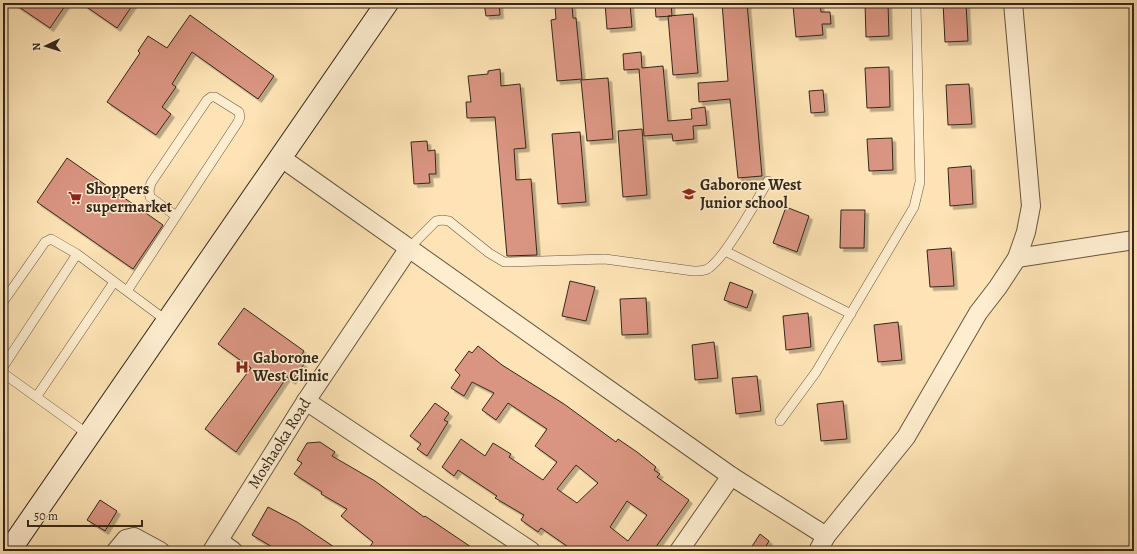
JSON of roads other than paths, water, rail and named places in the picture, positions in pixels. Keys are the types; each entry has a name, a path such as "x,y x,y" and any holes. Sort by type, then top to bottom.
{"street":[{"path":"9,551 387,3"},
{"path":"280,157 731,476 822,544 906,437 978,313 998,287 1017,258 1026,232 1031,206 1014,3"},
{"path":"1017,258 1134,240"},
{"name":"Moshaoka Road","path":"221,548 306,401 409,248"},
{"path":"306,401 531,551"},
{"path":"679,551 731,476"},
{"path":"116,551 126,538 134,537 160,551"}],"lane":[{"path":"780,421 816,372 914,207 920,182 916,3"},
{"path":"127,291 176,216 240,117 239,112 215,97 211,97 207,100 151,183 149,191 150,198 176,216"},
{"path":"409,248 436,221 442,220 449,222 489,253 504,262 605,259 693,271 706,270 714,264 725,251 768,181"},
{"path":"3,302 45,242 51,239 77,254 167,321"},
{"path":"725,251 851,314"},
{"path":"3,367 77,254"},
{"path":"37,396 114,282"},
{"path":"3,373 89,434"}],"place":[{"name":"Gaborone West Junior school","path":"689,194"},
{"name":"Shoppers supermarket","path":"75,198"},
{"name":"Gaborone West Clinic","path":"242,367"}]}
